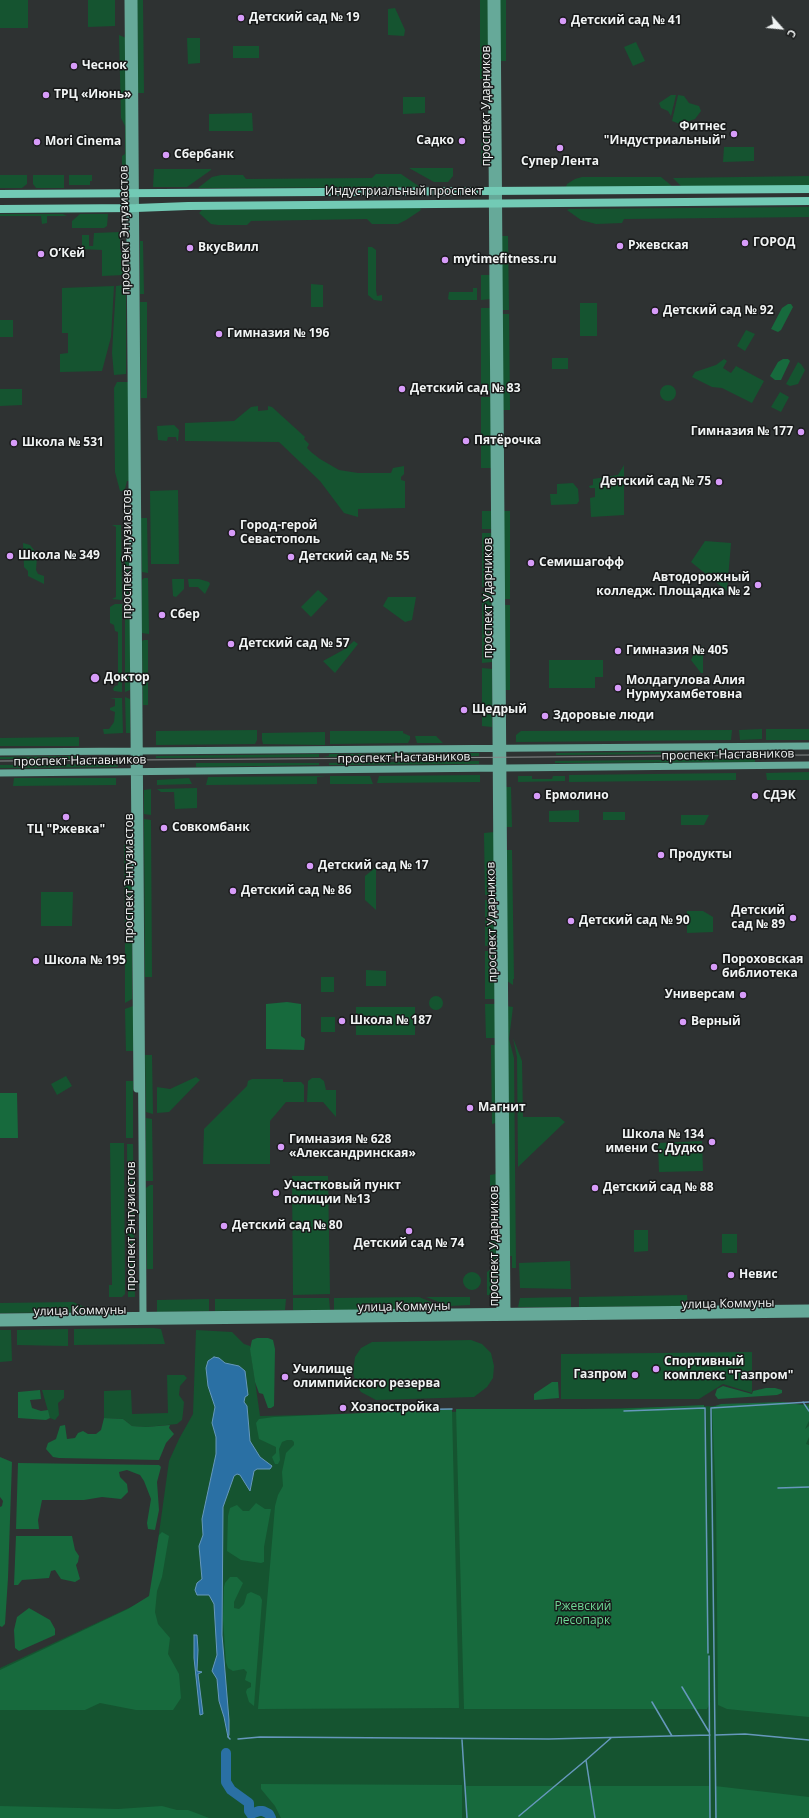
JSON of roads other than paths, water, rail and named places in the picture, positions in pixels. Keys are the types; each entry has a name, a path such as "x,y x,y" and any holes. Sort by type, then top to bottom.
{"main road":[{"name":"Индустриальный проспект","path":"0,194 809,189"},
{"name":"Индустриальный проспект","path":"0,209 809,201"}],"street":[{"name":"проспект Энтузиастов","path":"128,0 133,194"},
{"name":"проспект Энтузиастов","path":"134,0 133,208 141,1317"},
{"name":"проспект Ударников","path":"491,0 496,204 504,1314"},
{"name":"проспект Ударников","path":"495,192 497,0"},
{"name":"проспект Наставников","path":"0,752 809,746"},
{"name":"проспект Наставников","path":"0,773 809,765"},
{"name":"улица Коммуны","path":"504,1314 809,1308"},
{"name":"улица Коммуны","path":"0,1317 809,1314"},
{"name":"улица Коммуны","path":"0,1323 141,1317"}],"water":[{"path":"214,1357 219,1358 225,1363 239,1366 245,1371 248,1395 245,1397 244,1402 247,1406 250,1441 260,1457 272,1466 270,1469 257,1469 254,1471 250,1491 240,1475 237,1474 234,1476 223,1507 222,1635 229,1720 228,1737 219,1701 217,1679 212,1671 217,1655 214,1604 209,1595 197,1595 195,1590 197,1583 202,1579 199,1546 203,1535 202,1519 216,1454 216,1437 212,1423 215,1407 208,1386 206,1368 208,1361"},
{"path":"194,1635 197,1635 197,1671 202,1672 198,1674 203,1714 200,1715 194,1658"}],"waterway":[{"path":"803,1402 809,1411"},
{"path":"716,1818 711,1408 809,1402"},
{"path":"624,1411 705,1408 708,1653"},
{"path":"390,1410 452,1409"},
{"path":"778,1488 809,1487"},
{"path":"709,1656 710,1818"},
{"path":"682,1687 709,1732"},
{"path":"652,1702 672,1736"},
{"path":"716,1735 745,1734 809,1740"},
{"path":"238,1739 260,1737 549,1739 710,1735"},
{"path":"595,1818 586,1760 611,1738"},
{"path":"462,1740 467,1818"},
{"path":"226,1753 226,1782 231,1790 249,1803 249,1811 251,1814 263,1811 269,1814 271,1818"},
{"path":"519,1816 586,1760"}],"tram line":[{"path":"0,761 809,755"}],"place":[{"name":"Детский сад № 19","path":"241,18"},
{"name":"Детский сад № 41","path":"563,21"},
{"name":"Чеснок","path":"74,66"},
{"name":"ТРЦ «Июнь»","path":"46,95"},
{"name":"Фитнес \"Индустриальный\"","path":"734,134"},
{"name":"Садко","path":"462,141"},
{"name":"Mori Cinema","path":"37,142"},
{"name":"Супер Лента","path":"560,148"},
{"name":"Сбербанк","path":"166,155"},
{"name":"ГОРОД","path":"745,243"},
{"name":"Ржевская","path":"620,246"},
{"name":"ВкусВилл","path":"190,248"},
{"name":"О’Кей","path":"41,254"},
{"name":"mytimefitness.ru","path":"445,260"},
{"name":"Детский сад № 92","path":"655,311"},
{"name":"Гимназия № 196","path":"219,334"},
{"name":"Детский сад № 83","path":"402,389"},
{"name":"Гимназия № 177","path":"801,432"},
{"name":"Пятёрочка","path":"466,441"},
{"name":"Школа № 531","path":"14,443"},
{"name":"Детский сад № 75","path":"719,482"},
{"name":"Город-герой Севастополь","path":"232,533"},
{"name":"Школа № 349","path":"10,556"},
{"name":"Детский сад № 55","path":"291,557"},
{"name":"Семишагофф","path":"531,563"},
{"name":"Автодорожный колледж. Площадка № 2","path":"758,585"},
{"name":"Сбер","path":"162,615"},
{"name":"Детский сад № 57","path":"231,644"},
{"name":"Гимназия № 405","path":"618,651"},
{"name":"Доктор","path":"95,678"},
{"name":"Молдагулова Алия Нурмухамбетовна","path":"618,688"},
{"name":"Щедрый","path":"464,710"},
{"name":"Здоровые люди","path":"545,716"},
{"name":"Ермолино","path":"537,796"},
{"name":"СДЭК","path":"755,796"},
{"name":"ТЦ \"Ржевка\"","path":"66,817"},
{"name":"Совкомбанк","path":"164,828"},
{"name":"Продукты","path":"661,855"},
{"name":"Детский сад № 17","path":"310,866"},
{"name":"Детский сад № 86","path":"233,891"},
{"name":"Детский сад № 89","path":"793,918"},
{"name":"Детский сад № 90","path":"571,921"},
{"name":"Школа № 195","path":"36,961"},
{"name":"Пороховская библиотека","path":"714,967"},
{"name":"Универсам","path":"743,995"},
{"name":"Школа № 187","path":"342,1021"},
{"name":"Верный","path":"683,1022"},
{"name":"Магнит","path":"470,1108"},
{"name":"Школа № 134 имени С. Дудко","path":"712,1142"},
{"name":"Гимназия № 628 «Александринская»","path":"281,1147"},
{"name":"Детский сад № 88","path":"595,1188"},
{"name":"Участковый пункт полиции №13","path":"276,1193"},
{"name":"Детский сад № 80","path":"224,1226"},
{"name":"Детский сад № 74","path":"409,1231"},
{"name":"Невис","path":"731,1275"},
{"name":"Cпортивный комплекс \"Газпром\"","path":"656,1369"},
{"name":"Газпром","path":"635,1375"},
{"name":"Училище олимпийского резерва","path":"285,1377"},
{"name":"Хозпостройка","path":"343,1408"}],"park label":[{"name":"Ржевский лесопарк","path":"583,1614"}]}
